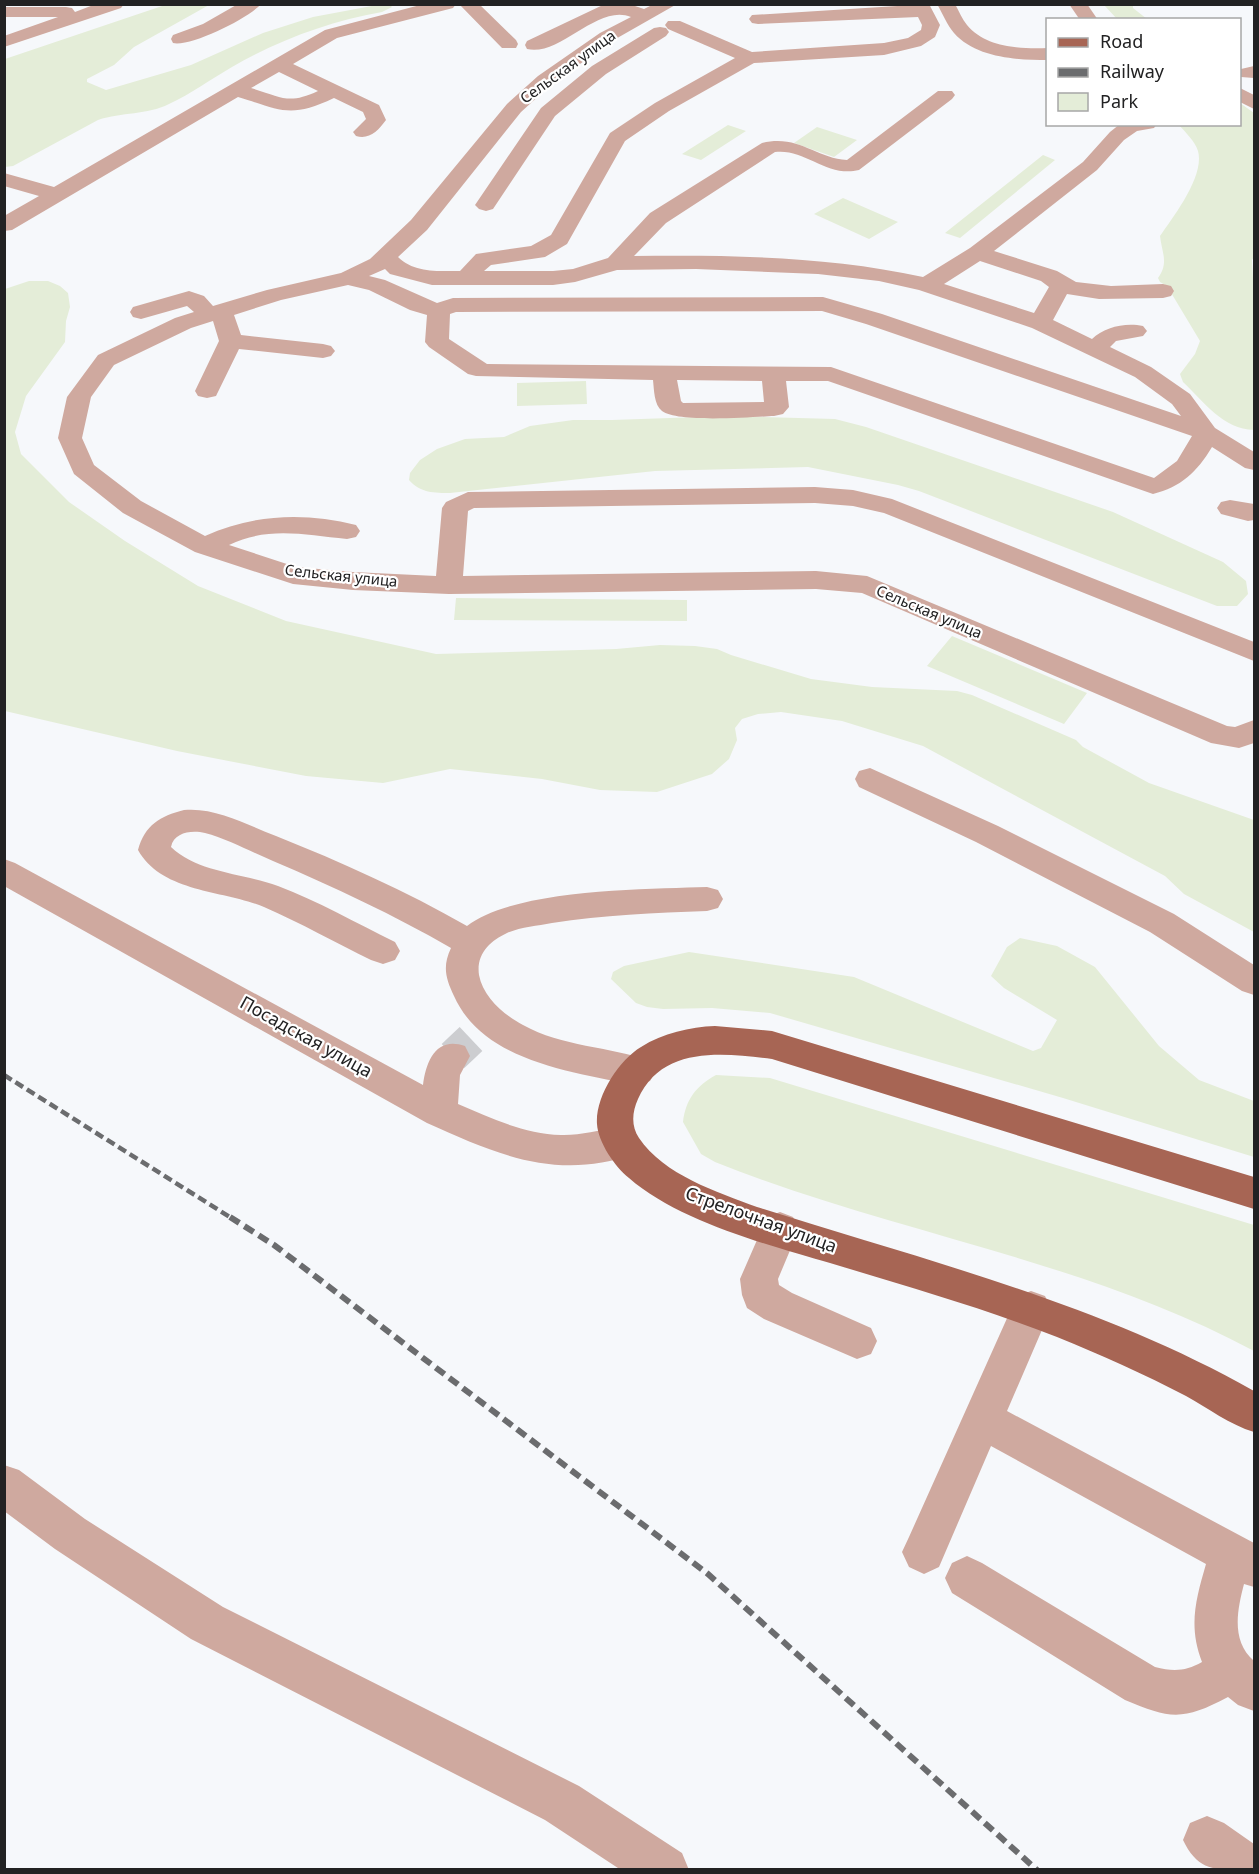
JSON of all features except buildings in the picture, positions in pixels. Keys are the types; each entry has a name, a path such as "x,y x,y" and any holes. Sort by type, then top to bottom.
{"main road":[{"name":"Стрелочная улица","path":"1254,1193 772,1045 713,1040 680,1043 655,1055 638,1071 619,1099 615,1124 622,1143 642,1168 678,1190 717,1207 780,1229 1031,1309 1130,1349 1205,1384 1254,1413"}],"street":[{"path":"4,34 103,4"},
{"path":"4,42 115,4"},
{"path":"180,39 209,28 252,4"},
{"path":"4,225 331,34 447,4"},
{"path":"468,4 509,44"},
{"path":"946,4 961,30 987,46 1016,53 1046,54"},
{"path":"1078,4 1088,18"},
{"path":"534,45 571,29 605,8 625,8 662,13 750,58"},
{"path":"465,278 484,259 537,252 559,238 617,137 662,107 750,58 884,49 914,42 929,33 931,25 922,8 810,10 758,19"},
{"path":"4,12 80,12"},
{"path":"486,205 548,112 662,13"},
{"name":"Сельская улица","path":"662,13 569,63 514,108 419,225 387,258 348,278 275,295 157,334 106,360 79,397 70,438 83,469 132,507 204,546 292,575 353,581 449,585 816,580 867,585 1222,736 1252,738"},
{"path":"4,25 25,28"},
{"path":"987,46 995,66"},
{"path":"279,65 372,109 376,120 363,132"},
{"path":"236,90 291,106 303,105 334,91"},
{"path":"616,263 658,218 770,147 780,144 834,166 852,166 945,94"},
{"path":"1241,95 1254,103"},
{"path":"926,285 978,253 1090,166 1117,136 1131,126"},
{"path":"4,179 57,194"},
{"path":"978,253 1049,276 1060,285 1086,292 1163,291"},
{"path":"387,258 398,269 432,278 553,278 575,275 616,263 696,262 818,267 879,274 926,285 1040,323 1095,348 1143,372 1181,399 1206,433"},
{"path":"959,265 1017,286"},
{"path":"348,278 377,285 418,305 439,311 453,305 823,304 874,319 1206,433 1254,462"},
{"path":"1040,323 1060,285"},
{"path":"141,312 189,298 215,313 231,341"},
{"path":"439,311 437,342 476,369 831,374 1153,486 1172,480 1201,447 1206,433"},
{"path":"1095,348 1109,335 1135,331"},
{"path":"231,341 323,351"},
{"path":"207,391 231,341"},
{"path":"664,373 669,405 679,410 774,409 777,407 773,374"},
{"path":"449,585 455,508 468,500 815,495 853,498 892,507 1254,651"},
{"path":"204,546 232,533 256,526 347,531"},
{"path":"870,779 987,834 1162,923 1254,982"},
{"path":"383,951 267,894 177,868 160,857 154,850 157,837 175,823 186,820 211,823 335,875 442,926 471,944"},
{"name":"Посадская улица","path":"4,871 440,1112 499,1139 532,1149 577,1151 622,1143"},
{"path":"440,1112 443,1072 473,1040 482,1015 466,989 460,967 462,957 486,929 520,916 607,903 707,899"},
{"path":"473,1040 526,1042 554,1052 638,1071"},
{"path":"780,1229 759,1279 761,1295 778,1306 857,1341"},
{"path":"924,1552 1031,1309"},
{"path":"982,1419 1243,1559 1215,1623 1221,1658 1243,1680"},
{"path":"4,1485 70,1534 207,1623 562,1803 665,1869"},
{"path":"967,1578 1141,1684 1161,1693 1192,1692 1243,1680"},
{"path":"1207,1840 1251,1869"}],"green space":[{"path":"168,4 209,5 134,47 114,65 87,79 87,82 106,90 191,65 263,33 313,17 377,5 392,7 382,12 324,26 286,40 250,57 161,108 98,120 13,166 5,167 5,59"},
{"path":"1104,5 1133,5 1133,8 1146,18 1116,18"},
{"path":"1241,104 1254,113 1254,257 1252,260 1254,430 1223,420 1183,382 1180,374 1195,354 1200,341 1167,286 1158,278 1164,263 1160,236 1187,196 1197,172 1198,151 1180,126 1241,126"},
{"path":"728,125 746,131 701,160 682,154"},
{"path":"817,127 857,140 834,157 794,143"},
{"path":"1043,155 1055,160 960,238 945,233"},
{"path":"843,198 898,222 869,239 814,214"},
{"path":"29,281 48,281 60,286 68,293 70,307 66,321 65,342 26,396 15,432 21,454 69,502 125,541 198,586 286,621 436,654 616,649 660,645 695,646 717,649 811,679 872,687 957,691 972,695 1076,740 1083,747 1149,783 1254,820 1254,932 1184,894 1165,876 923,746 842,721 781,712 758,714 742,719 735,728 737,740 729,759 712,774 657,792 600,790 542,779 450,769 383,783 306,776 177,751 5,711 5,289"},
{"path":"586,381 587,404 517,406 517,383"},
{"path":"728,416 835,419 866,427 1113,512 1223,562 1246,581 1248,594 1237,606 1217,606 919,491 808,467 655,471 450,493 423,490 409,480 410,473 420,460 437,449 465,439 504,437 530,426 573,420"},
{"path":"456,598 687,600 687,621 454,620"},
{"path":"952,636 1087,693 1064,724 927,666"},
{"path":"1020,938 1057,946 1095,967 1159,1046 1199,1080 1254,1101 1254,1157 1063,1098 770,1013 712,1008 647,1007 636,1003 611,979 613,972 624,966 689,952 854,977 1033,1051 1041,1048 1057,1020 1004,988 991,976 1007,947"},
{"path":"716,1075 770,1078 1254,1225 1254,1351 1190,1320 1124,1293 1056,1270 782,1187 715,1162 701,1154 683,1122 693,1094"}],"tunnel":[{"path":"453,1056 471,1039"}],"railway":[{"path":"4,1075 233,1219"},
{"path":"230,1217 274,1245 708,1574 1037,1870"}]}
